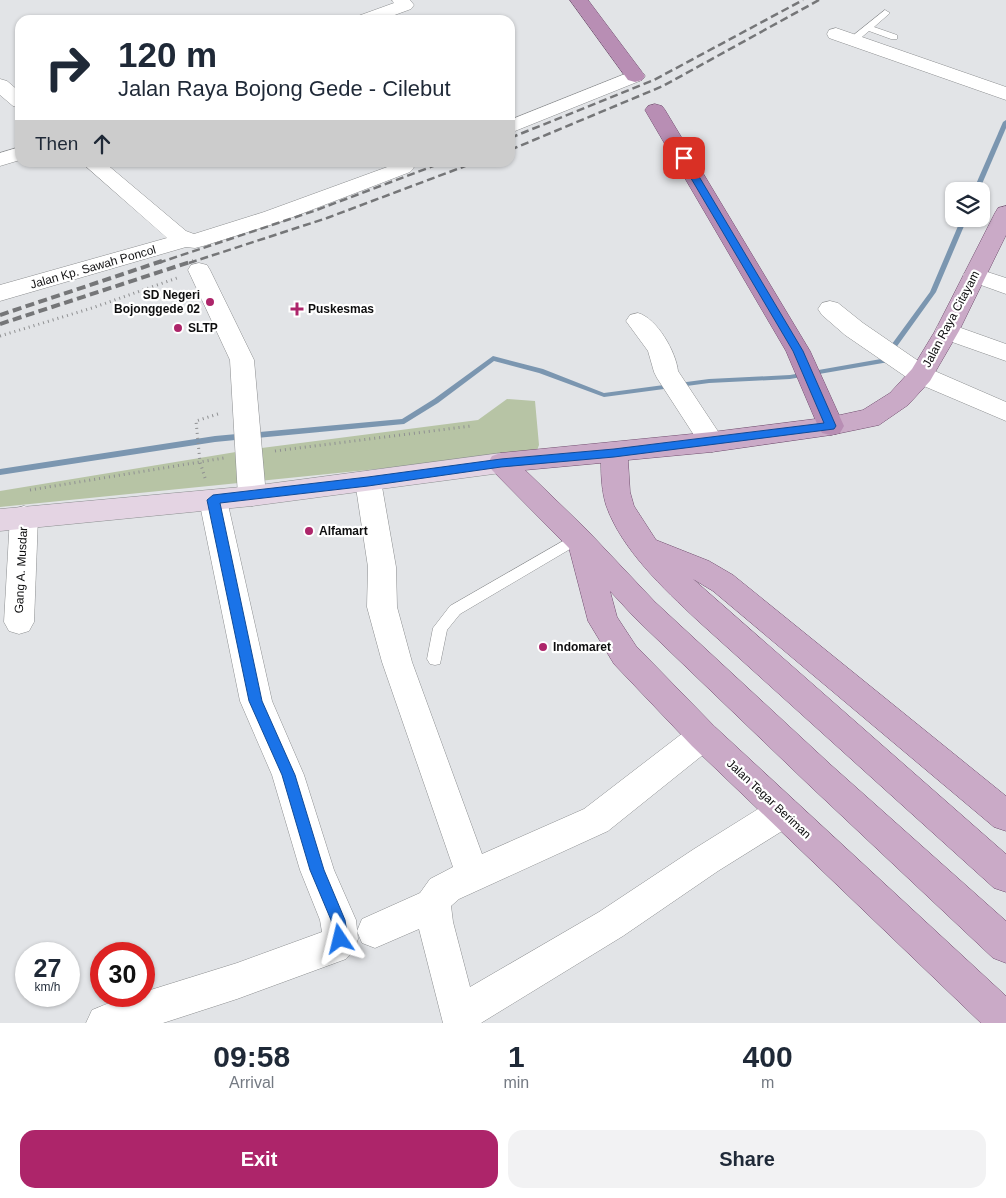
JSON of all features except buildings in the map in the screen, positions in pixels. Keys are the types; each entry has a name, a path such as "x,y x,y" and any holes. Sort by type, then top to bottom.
{"highway":[{"path":"579,0 635,76"},
{"path":"655,110 798,351 831,426"}],"main road":[{"name":"Jalan Raya Citayam","path":"501,463 712,442 831,426 870,418 899,399 911,369 947,331 1006,213"},
{"path":"614,453 617,495 621,510 632,530 646,547 704,607 1006,876"},
{"path":"17,509 213,500 368,482 501,463 579,540 645,610 813,769 1006,945"},
{"name":"Jalan Tegar Beriman","path":"579,540 603,621 625,655 704,736 783,812 1006,1021"},
{"path":"646,547 699,569 723,583 1006,816"}],"street":[{"path":"378,15 405,5 401,0"},
{"path":"845,37 997,92"},
{"path":"515,125 635,76"},
{"path":"0,84 15,98"},
{"path":"0,160 15,154"},
{"path":"97,167 186,240"},
{"name":"Jalan Kp. Sawah Poncol","path":"0,293 186,240 194,241 272,216 398,167"},
{"path":"199,270 242,360 252,496"},
{"path":"975,275 1006,286"},
{"path":"830,309 854,329 911,369 1006,412"},
{"path":"638,321 666,361 672,382 712,442"},
{"path":"947,331 1006,353"},
{"path":"368,482 382,567 382,607 394,653 473,876"},
{"path":"105,1023 237,981 334,946 340,939 338,920 317,870 288,775 256,701 213,500"},
{"name":"Gang A. Musdar","path":"17,509 19,622"},
{"path":"704,736 596,820 447,887 436,895 432,905 461,1018 611,924 706,860 783,812"},
{"path":"375,931 432,905"}],"lane":[{"path":"845,37 868,28 885,12"},
{"path":"868,28 894,37"},
{"path":"435,659 440,628 455,610 579,540"}],"path":[{"path":"0,336 92,308 199,270"},
{"path":"17,509 249,451 472,426"},
{"path":"196,427 200,462"}],"green space":[{"path":"507,399 535,401 539,445 536,453 0,507 0,491 254,449 478,420"}],"waterway":[{"path":"980,182 1006,122"},
{"path":"0,472 215,439 404,421 436,401 493,358 541,371 604,395 709,381 790,377 883,361 933,292 961,227"}],"railway":[{"path":"515,136 654,80 803,0"},
{"path":"515,148 663,86 819,0"},
{"path":"158,263 314,211 431,167"},
{"path":"189,263 327,218 463,167"},
{"path":"0,315 162,261"},
{"path":"0,324 193,261"}],"place":[{"name":"SD Negeri Bojonggede 02","path":"210,302"},
{"name":"Puskesmas","path":"297,309"},
{"name":"SLTP","path":"178,328"},
{"name":"Alfamart","path":"309,531"},
{"name":"Indomaret","path":"543,647"}],"route":[{"path":"340,939 338,920 317,870 288,775 256,701 213,500 368,482 501,463 614,453 831,426 798,351 684,158"}]}
